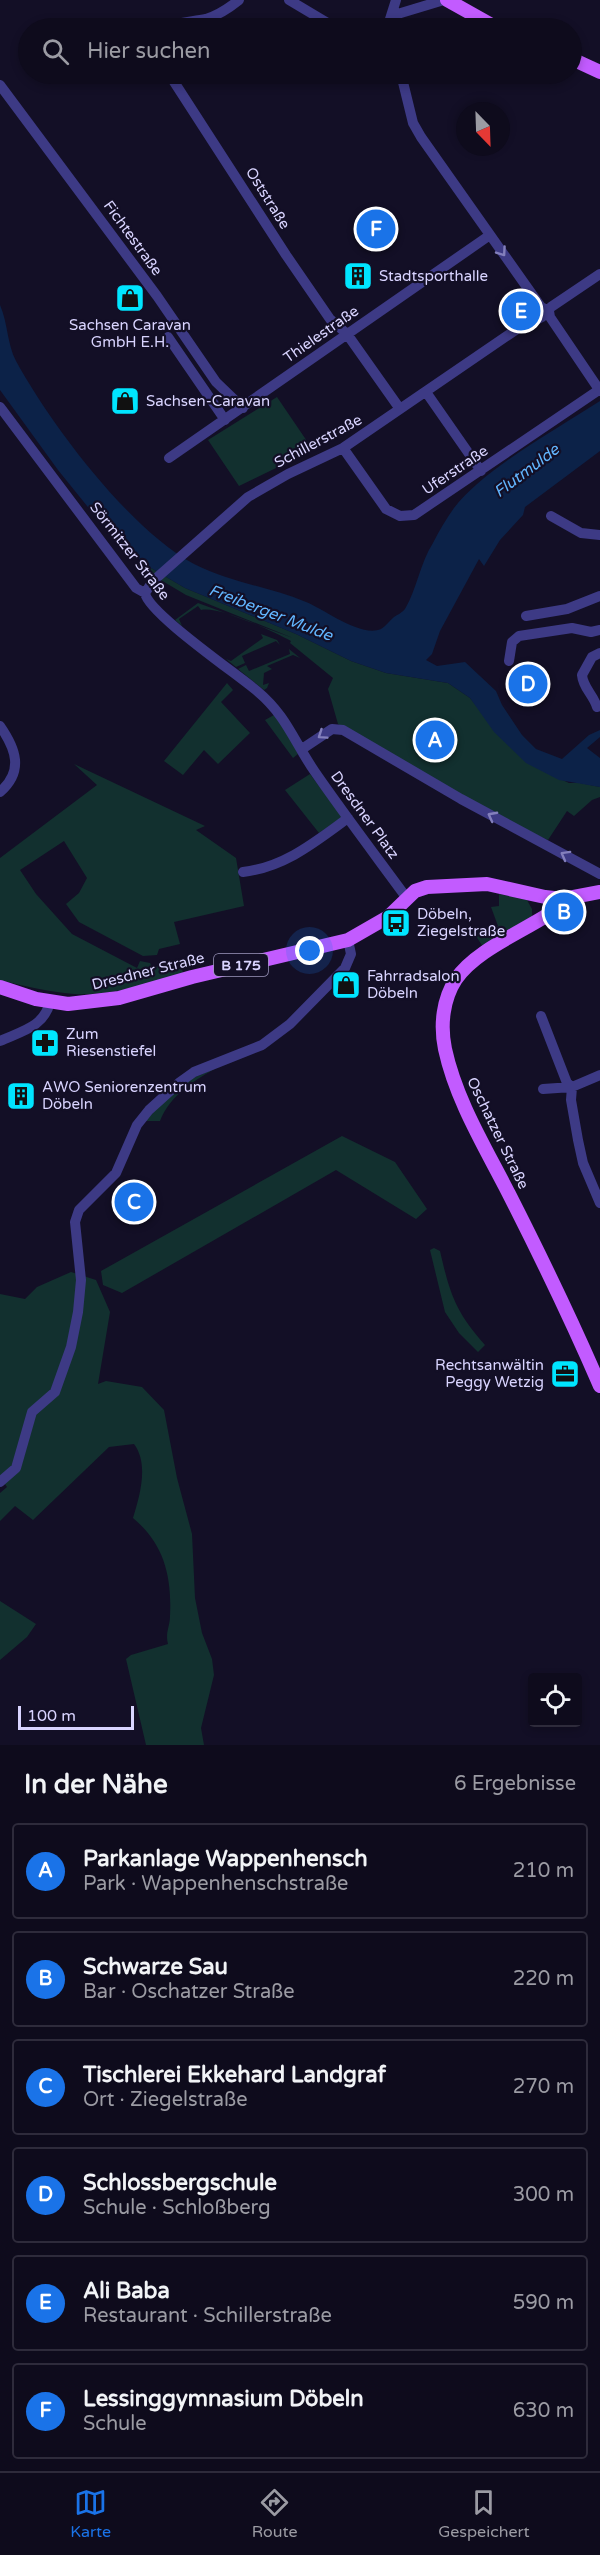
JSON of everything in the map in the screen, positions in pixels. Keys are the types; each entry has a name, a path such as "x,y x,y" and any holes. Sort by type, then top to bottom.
{"main road":[{"path":"445,0 478,18"},
{"path":"582,63 600,72"},
{"name":"Dresdner Straße","path":"0,987 50,1002 79,1004 119,998 192,977 348,940 388,916 406,897 427,888 474,884 501,886 545,897 570,898"},
{"name":"B 175","path":"570,898 596,892"},
{"path":"537,920 543,912 545,897"},
{"name":"Oschatzer Straße","path":"570,898 562,907 537,920 474,961 455,980 444,1009 445,1046 453,1077 466,1107 554,1284 600,1386"}],"street":[{"path":"206,18 226,10 239,0"},
{"path":"289,0 319,18"},
{"path":"391,16 396,0"},
{"path":"391,16 445,0"},
{"name":"Oststraße","path":"175,84 330,319 347,334 400,409"},
{"path":"403,84 416,128 541,307 549,311 550,317 600,391"},
{"name":"Fichtestraße","path":"0,85 143,277 216,382 243,408"},
{"name":"Thielestraße","path":"169,458 490,235"},
{"name":"Schillerstraße","path":"145,593 153,581 236,506 270,483 343,448 517,329 533,314 549,311 551,307 600,274"},
{"path":"168,337 225,420"},
{"name":"Uferstraße","path":"343,448 386,509 399,516 414,515 600,391"},
{"path":"426,392 481,471"},
{"name":"Sörmitzer Straße","path":"0,407 136,588 145,593 148,602 162,616 262,695 286,723 302,749"},
{"path":"551,516 581,533 600,535"},
{"path":"526,616 567,609 600,596"},
{"path":"509,661 512,642 519,636 572,628 596,631 598,653 585,668 583,682 587,691 593,696 597,707 600,706"},
{"path":"0,726 13,748 16,761 16,770 10,783 0,792"},
{"path":"302,749 332,729 344,730 461,799 600,874"},
{"name":"Dresdner Platz","path":"302,749 313,770 406,897"},
{"path":"243,872 262,870 284,862 348,818"},
{"path":"0,1482 16,1468 32,1412 55,1392 71,1347 81,1280 75,1222 79,1210 116,1173 137,1125 149,1110 194,1072 262,1045 290,1024 345,968 351,954 348,940"},
{"path":"0,1041 39,1023 48,1012 50,1002"},
{"path":"541,1016 567,1083 572,1087"},
{"path":"543,1089 572,1087 600,1075"},
{"path":"572,1087 571,1100 578,1140 584,1163 600,1203"}],"green space":[{"path":"277,397 313,450 239,486 208,440"},
{"path":"146,565 185,588 296,634 351,661 386,673 448,683 470,698 482,713 545,772 569,783 600,787 600,797 592,800 574,816 567,811 548,840 511,823 338,724 328,689 333,678 290,643 291,641 256,624 293,638 186,595 144,570"},
{"path":"198,603 228,614 201,610 198,606 179,619 182,626 175,620"},
{"path":"261,634 277,640 280,645 276,641 242,656 245,663 236,667 226,659 231,661 263,638"},
{"path":"289,649 300,658 293,655 267,666 272,669 264,673 263,685 269,683 264,690 238,669 246,665 249,671 290,654"},
{"path":"227,683 233,690 221,702 250,733 218,764 204,750 183,775 164,761"},
{"path":"274,715 289,734 298,754 293,758 265,720"},
{"path":"74,764 205,826 196,830 236,858 244,906 174,922 180,944 159,949 157,955 143,956 79,922 66,904 79,893 87,878 64,841 20,870 36,894 72,934 137,968 140,961 150,963 152,967 177,963 178,969 182,969 183,973 129,988 88,994 55,992 0,980 0,858 97,785"},
{"path":"310,774 342,817 319,833 285,790"},
{"path":"499,894 527,900 532,909 532,918 485,950 474,933 498,926 491,907 499,906"},
{"path":"218,1067 192,1083 177,1096 170,1103 160,1121 145,1121 182,1083"},
{"path":"342,1136 395,1162 427,1209 416,1219 336,1170 122,1293 103,1285 101,1271"},
{"path":"434,1248 440,1251 447,1279 460,1312 485,1345 478,1352 459,1333 445,1312 430,1250"},
{"path":"71,1272 96,1280 110,1312 98,1384 106,1381 142,1387 164,1410 177,1478 192,1534 195,1598 202,1633 212,1659 214,1675 201,1728 204,1745 146,1745 126,1659 131,1655 168,1644 170,1616 169,1587 164,1562 152,1539 133,1518 142,1480 139,1452 134,1444 109,1447 33,1520 15,1506 0,1521 0,1493 7,1487 0,1477 0,1294 25,1299 37,1287"},
{"path":"0,1601 36,1624 27,1637 0,1660"}],"water":[{"path":"0,305 13,354 31,387 94,474 144,527 169,548 194,564 306,602 363,630 381,629 405,609 429,551 451,512 467,493 522,450 600,401 600,451 525,507 523,515 500,540 484,566 479,559 440,631 432,654 426,660 437,666 465,662 496,691 502,705 522,735 536,749 562,759 589,735 600,730 600,737 587,748 600,758 600,787 559,780 526,763 494,732 470,698 448,683 386,673 351,661 296,634 185,588 146,565 100,522 58,470 0,390"}],"place":[{"name":"Lessinggymnasium Döbeln","path":"376,229"},
{"name":"Stadtsporthalle","path":"358,276"},
{"name":"Sachsen Caravan GmbH E.H.","path":"130,298"},
{"name":"Ali Baba","path":"521,311"},
{"name":"Sachsen-Caravan","path":"125,401"},
{"name":"Schlossbergschule","path":"528,684"},
{"name":"Parkanlage Wappenhensch","path":"435,740"},
{"name":"Schwarze Sau","path":"564,912"},
{"name":"Döbeln, Ziegelstraße","path":"396,923"},
{"name":"Fahrradsalon Döbeln","path":"346,985"},
{"name":"Zum Riesenstiefel","path":"45,1043"},
{"name":"AWO Seniorenzentrum Döbeln","path":"21,1096"},
{"name":"Tischlerei Ekkehard Landgraf","path":"134,1202"},
{"name":"Rechtsanwältin Peggy Wetzig","path":"565,1374"}],"water label":[{"name":"Flutmulde","path":"526,470"},
{"name":"Freiberger Mulde","path":"271,612"}]}
